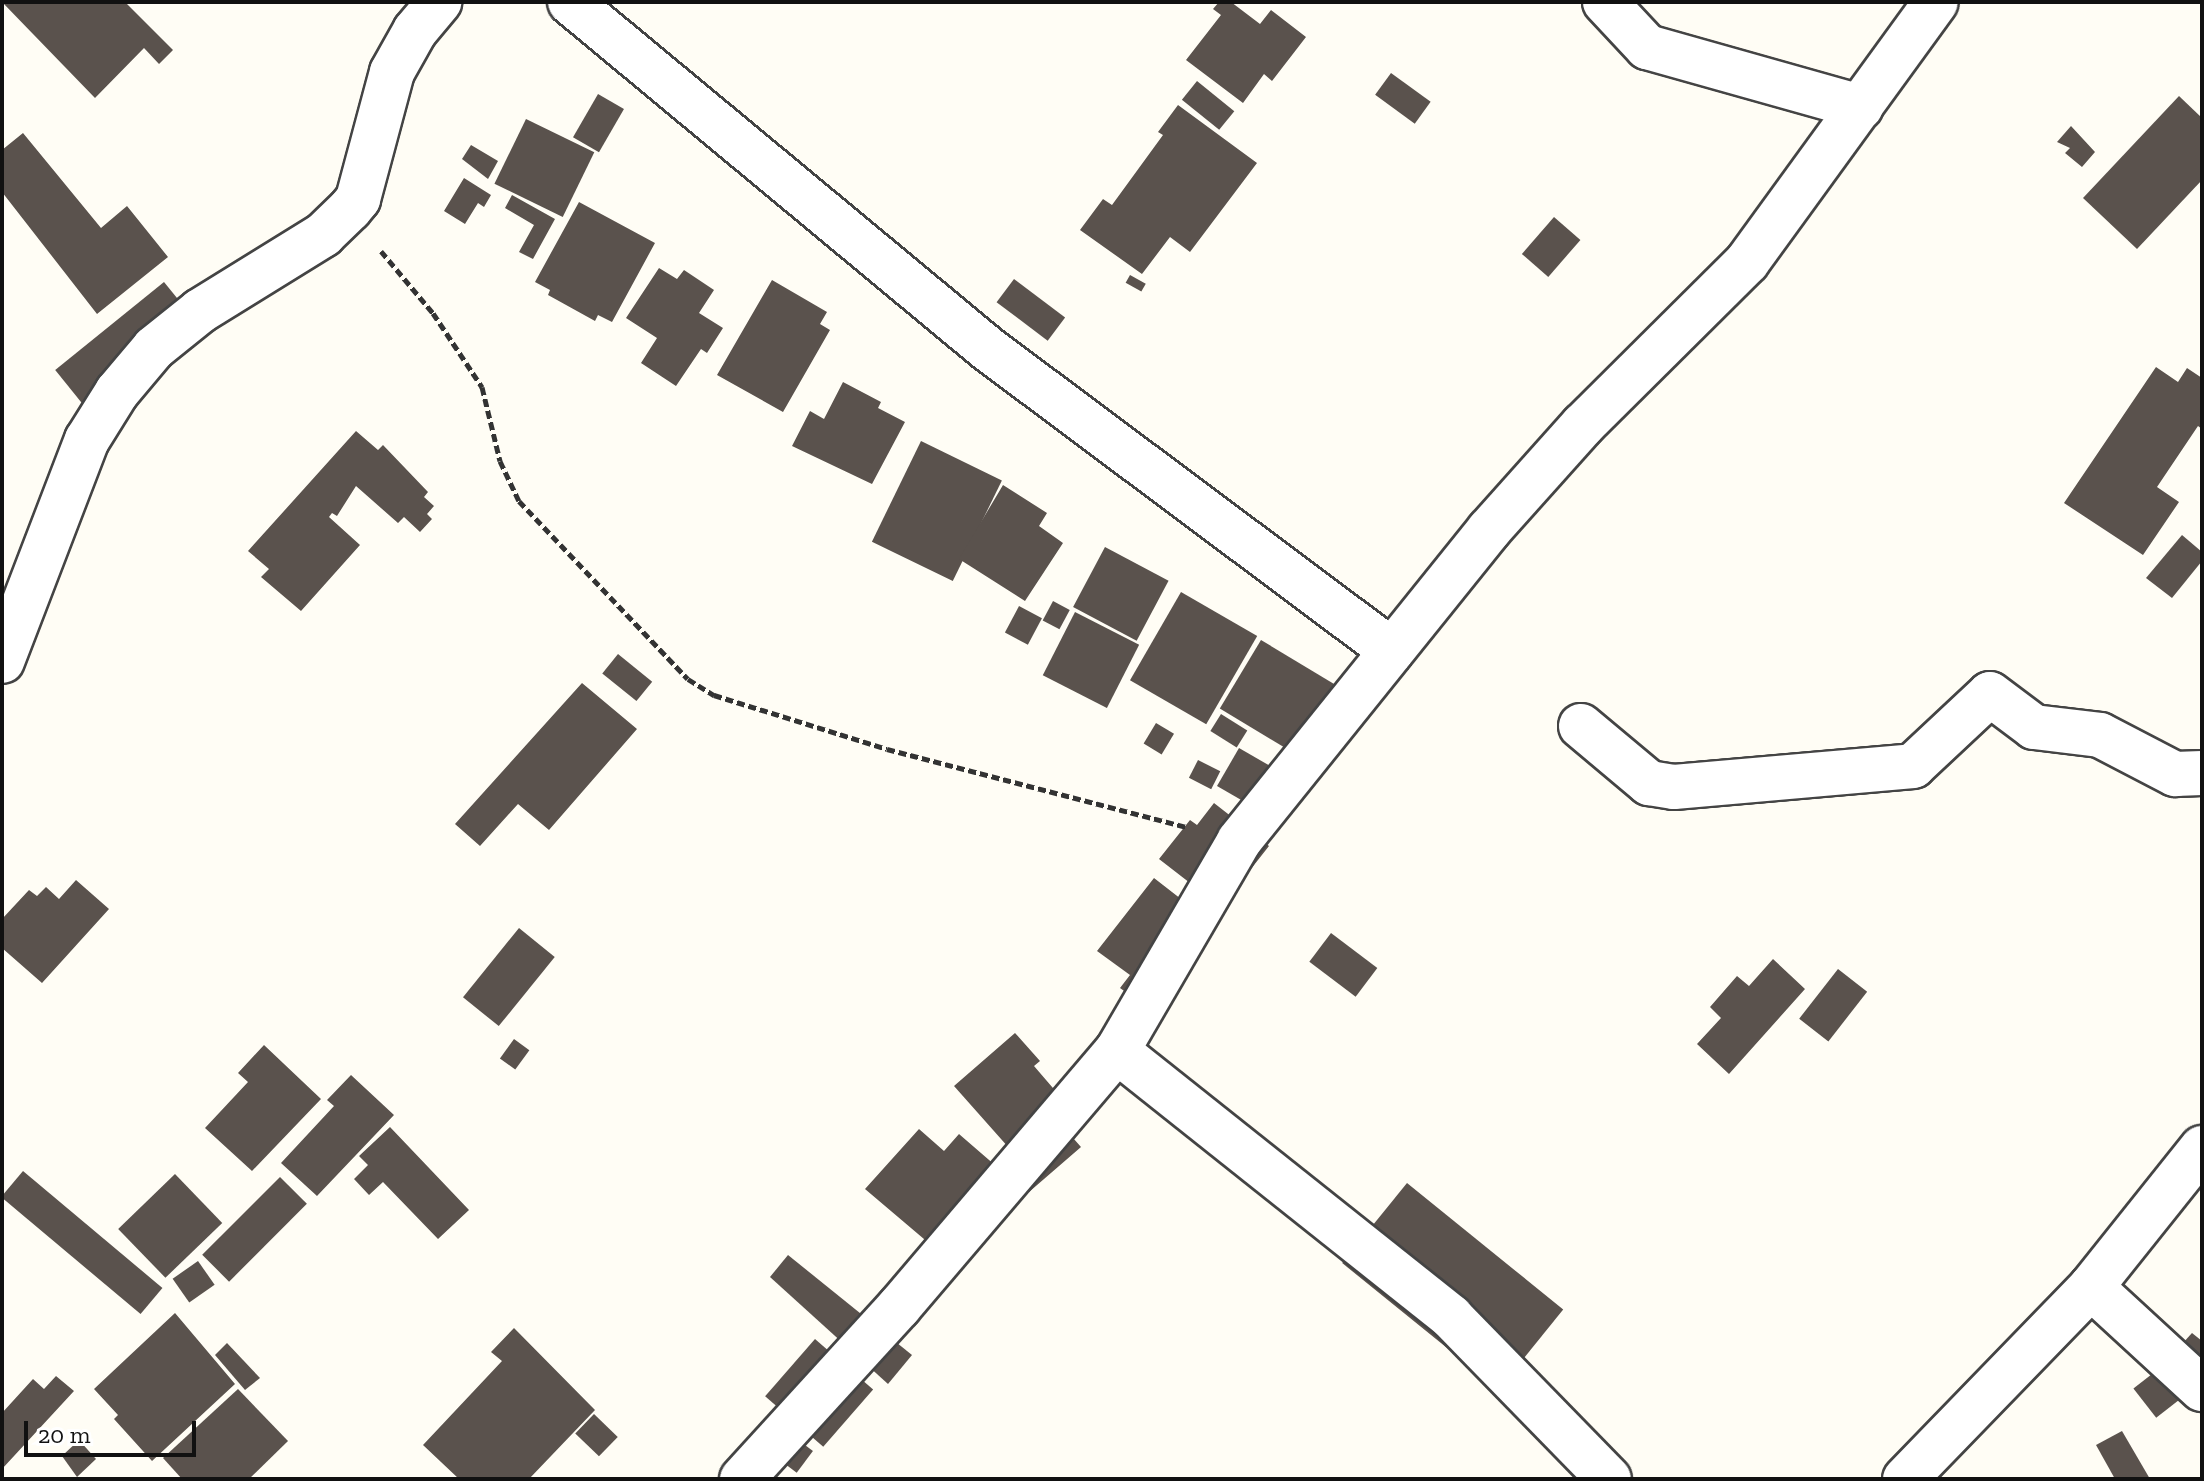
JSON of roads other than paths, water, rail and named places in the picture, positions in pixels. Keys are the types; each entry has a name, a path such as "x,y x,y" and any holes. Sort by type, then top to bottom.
{"street":[{"path":"2,661 87,440 117,392 154,348 200,311 323,235 358,199 392,72 415,31 439,2"},
{"path":"570,2 988,349 1392,651"},
{"path":"1605,2 1647,47 1861,107"},
{"path":"742,1479 899,1307 1117,1051 1239,841 1392,651 1573,437 1747,262 1936,2"},
{"path":"1581,726 1649,783 1690,786 1913,766 1982,696 1990,694 2034,727 2100,735 2175,774 2202,773"},
{"path":"1117,1051 1451,1317 1609,1479"},
{"path":"1905,1479 2091,1287 2202,1148"},
{"path":"2091,1287 2202,1389"}]}
